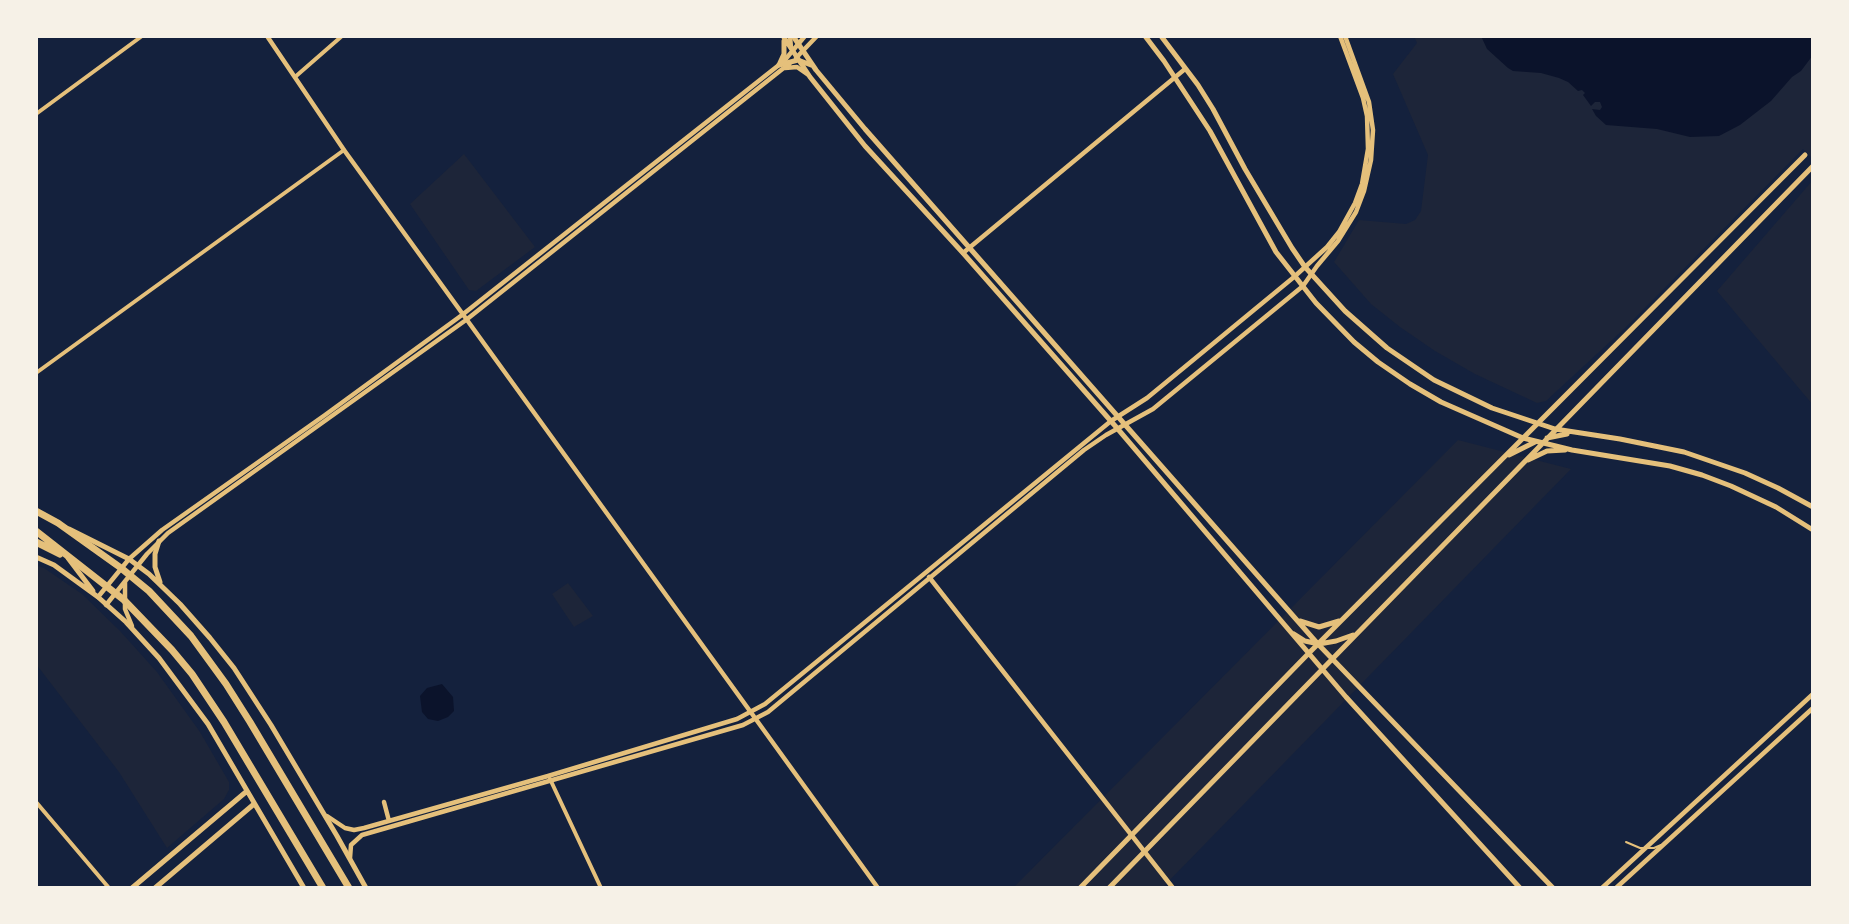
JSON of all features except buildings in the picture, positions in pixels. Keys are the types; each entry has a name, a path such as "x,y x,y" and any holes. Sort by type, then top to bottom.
{"highway":[{"path":"36,508 126,574 170,613 210,661 250,722 349,887"},
{"path":"36,531 124,600 172,650 209,699 323,888"},
{"path":"36,542 68,558"}],"main road":[{"path":"783,36 793,56 865,146 1118,429 1285,628 1520,888"},
{"path":"781,67 785,50 783,36"},
{"path":"792,36 816,70 969,247 1332,660 1553,888"},
{"path":"1145,36 1210,131 1260,226 1294,277 1354,342 1410,384 1441,402 1522,438 1572,450 1670,466 1731,486 1768,503 1813,530"},
{"path":"1161,36 1213,109 1277,224 1305,267 1364,328 1410,365 1463,395 1536,424 1575,434 1655,445 1715,461 1778,488 1813,507"},
{"path":"781,67 793,56"},
{"path":"793,56 808,63 816,70"},
{"path":"1080,888 1308,654 1805,155"},
{"path":"1502,460 1546,438 1813,166"},
{"path":"1546,438 1575,434"},
{"path":"1109,888 1519,466 1538,442"},
{"path":"1519,466 1547,452 1572,450"},
{"path":"58,524 133,562 162,586 197,622 234,668 278,735 366,888"},
{"path":"159,541 155,554 155,567 162,586"},
{"path":"36,557 54,565 98,597"},
{"path":"68,558 98,597 159,658 193,702 304,888"},
{"path":"1296,619 1309,626 1318,627 1329,625 1346,616"},
{"path":"1285,628 1301,639 1318,644 1342,639 1359,631"},
{"path":"132,888 247,791"},
{"path":"155,888 254,804"}],"street":[{"path":"36,114 142,36"},
{"path":"267,36 344,150 879,888"},
{"path":"295,77 342,36"},
{"path":"792,36 793,56"},
{"path":"793,56 805,36"},
{"path":"793,56 804,52 817,36"},
{"path":"325,814 340,825 354,830 743,725 768,712 1118,415 1147,398 1294,277 1339,232 1355,203 1365,168 1368,141 1367,116 1360,88 1340,36"},
{"path":"350,858 351,845 362,835 737,719 765,705 1083,450 1154,409 1303,286 1344,232 1360,202 1372,150 1373,130 1369,102 1345,36"},
{"path":"134,631 127,616 124,600 126,574 133,562 168,533 464,317 781,67 797,67 810,76"},
{"path":"963,253 1185,69"},
{"path":"36,374 344,150"},
{"path":"106,605 116,594 140,550 191,509 464,317"},
{"path":"98,597 106,586 126,574"},
{"path":"927,575 1173,888"},
{"path":"1602,888 1813,694"},
{"path":"1616,888 1813,708"},
{"path":"549,778 601,888"},
{"path":"36,802 109,888"},
{"path":"384,802 389,821"}],"lane":[{"path":"1626,842 1634,847 1645,848 1664,844"}],"shaded area":[{"path":"1414,36 1813,36 1813,159 1803,149 1625,328 1546,401 1537,403 1475,374 1400,327 1371,304 1334,262 1359,220 1406,224 1415,220 1421,211 1428,155 1393,74 1417,43"},
{"path":"1481,36 1813,36 1813,55 1801,71 1792,77 1771,101 1740,125 1719,136 1690,137 1657,129 1606,125 1592,109 1600,110 1602,107 1600,102 1595,102 1591,106 1582,90 1578,91 1559,78 1541,73 1513,71 1487,49"},
{"path":"464,154 535,247 476,291 469,290 410,204"},
{"path":"1813,180 1813,405 1717,291"},
{"path":"1458,440 1571,469 1162,888 1013,888"},
{"path":"36,565 82,594 157,672 200,732 229,782 229,790 224,799 167,848 119,772 36,664"},
{"path":"568,583 593,616 574,627 552,594"},
{"path":"442,684 453,697 454,711 448,717 438,721 428,719 422,712 420,696 427,688"}]}
